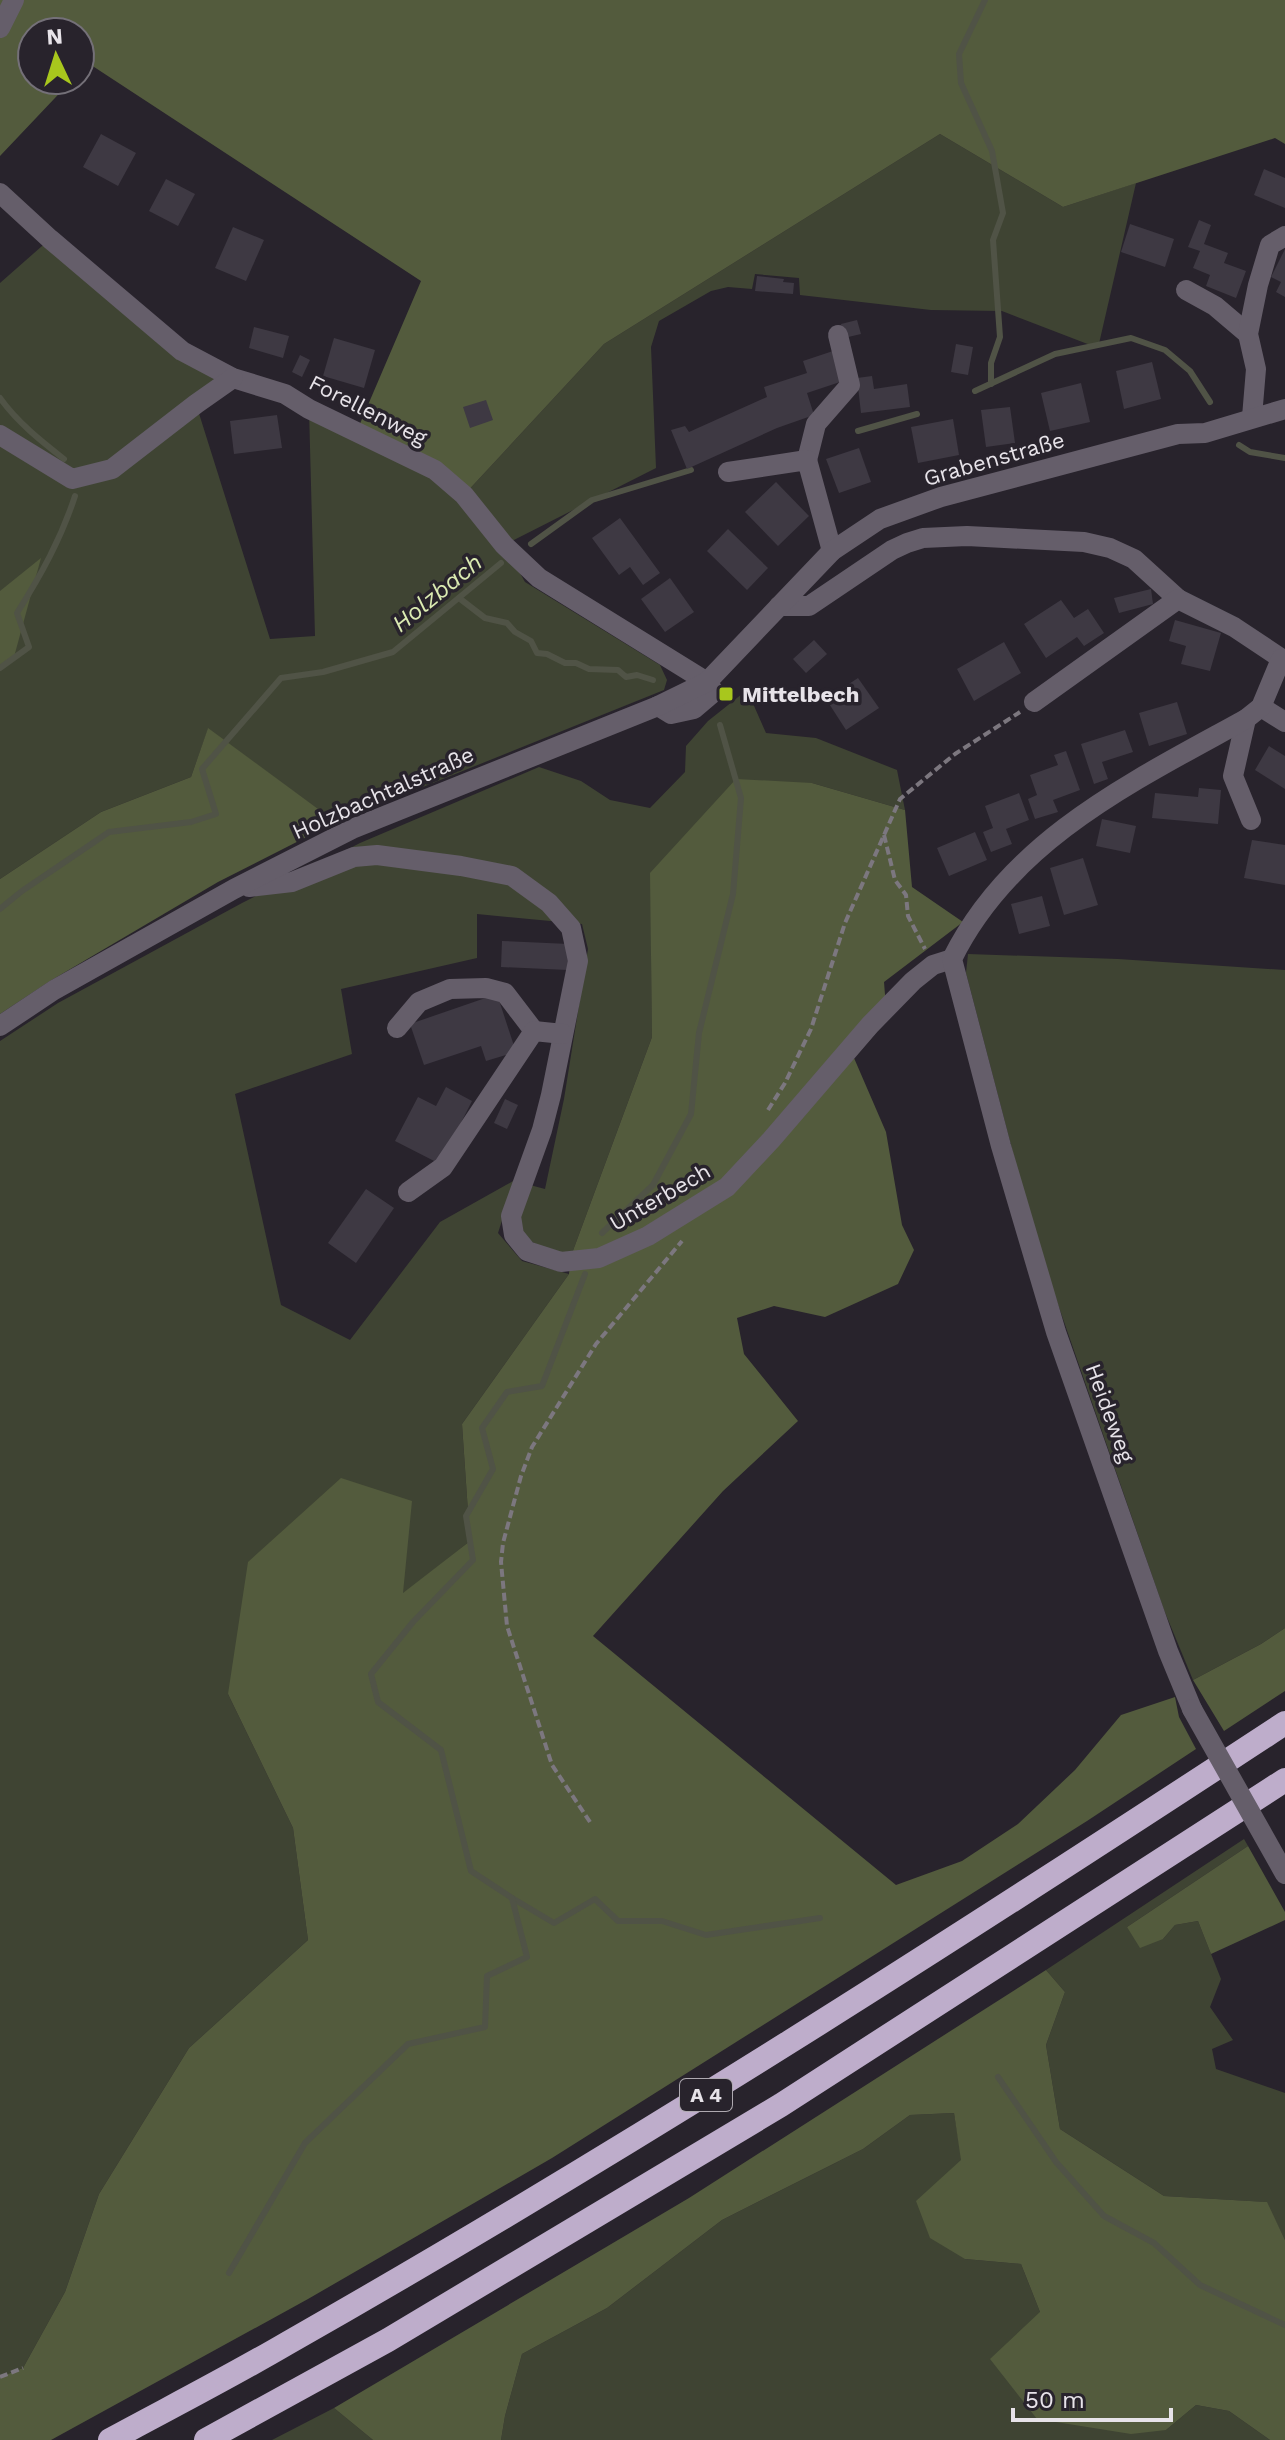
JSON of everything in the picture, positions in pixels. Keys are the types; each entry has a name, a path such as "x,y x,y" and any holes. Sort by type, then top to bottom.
{"highway":[{"name":"A 4","path":"110,2440 310,2331 687,2107 934,1952 1285,1723"},
{"name":"A 4","path":"206,2440 388,2340 781,2105 1285,1780"}],"street":[{"path":"0,28 14,0"},
{"name":"Forellenweg","path":"0,193 182,351 233,378 285,394 356,433 435,470 464,495 504,545 539,578 707,682"},
{"path":"1252,417 1256,369 1248,334 1270,245 1285,236"},
{"path":"1186,290 1215,306 1248,334"},
{"path":"832,551 807,460 816,424 850,385 838,335"},
{"path":"0,435 72,479 112,469 233,378"},
{"name":"Grabenstraße","path":"779,606 832,551 880,519 941,497 1178,434 1205,433 1285,409"},
{"path":"728,472 807,460"},
{"path":"779,606 809,606 892,550 923,538 967,536 1084,542 1110,548 1134,559 1178,599 1234,627 1283,660 1253,713 1233,776 1251,820"},
{"path":"1034,702 1178,599"},
{"name":"Holzbachtalstraße","path":"0,1026 54,990 234,889 352,829 658,706 707,682 779,606"},
{"path":"948,957 996,890 1048,839 1138,778 1253,713 1285,722"},
{"name":"Unterbech","path":"234,889 292,882 354,857 377,855 512,876 549,903 571,928 578,961 563,1034 542,1130 511,1216 514,1235 527,1251 561,1262 599,1258 648,1236 727,1187 870,1025 913,981 948,957"},
{"name":"Heideweg","path":"948,957 1056,1332 1168,1651 1192,1709 1285,1874"},
{"path":"397,1028 419,1002 439,993 450,989 486,988 505,993 534,1031 563,1034"},
{"path":"408,1192 443,1167 534,1031"}],"path":[{"path":"762,1119 785,1083 811,1029 845,923 900,799 955,754 1034,702"},
{"path":"884,834 895,880 906,895 908,916 948,957"},
{"path":"590,1822 552,1765 507,1626 501,1562 503,1543 532,1447 596,1344 686,1237"},
{"path":"0,2377 23,2368"}],"green space":[{"path":"0,0 1285,0 1285,144 1275,138 1063,207 940,134 604,344 464,495 356,433 421,281 96,68 96,16 16,16 16,96 57,96 0,156"},
{"path":"940,134 1063,207 1136,183 1098,348 1002,311 931,310 800,295 799,278 755,274 752,289 728,287 711,291 659,321 651,347 656,468 504,545 525,582 660,665 667,680 664,690 336,822 208,729 191,777 101,812 0,879 0,283 50,239 233,378 196,404 270,639 315,636 309,409 464,495 604,344"},
{"path":"41,558 14,657 0,667 0,591"},
{"path":"747,690 766,733 816,738 897,770 905,810 812,783 651,873 652,1037 571,1256 530,1240 524,1234 520,1217 530,1185 545,1189 564,1099 588,949 582,924 477,914 477,958 341,989 352,1054 235,1094 281,1305 350,1340 440,1222 515,1180 498,1233 522,1261 569,1274 462,1424 470,1541 403,1594 228,1694 293,1828 308,1940 189,2048 99,2194 65,2292 23,2368 0,2377 0,1041 58,1003 360,843 539,767 581,781 610,800 650,808 685,772 686,746 708,721"},
{"path":"208,728 336,822 218,882 0,1014 0,879 101,812 191,777"},
{"path":"736,779 812,783 905,810 912,887 963,922 884,982 887,1020 854,1058 886,1132 902,1225 914,1250 898,1284 825,1317 774,1306 737,1318 744,1354 798,1421 723,1491 593,1636 896,1885 962,1861 1018,1824 1075,1770 1121,1715 1175,1697 1179,1717 1196,1749 552,2158 308,2299 51,2440 0,2440 0,2377 23,2368 65,2292 99,2194 189,2048 308,1940 293,1828 228,1694 248,1562 341,1478 412,1501 403,1593 470,1541 462,1424 569,1274 571,1256 652,1037 650,873"},
{"path":"968,954 1118,959 1285,970 1285,1628 1193,1680 1164,1610 1036,1241 966,973"},
{"path":"1285,1628 1285,1691 1224,1731 1193,1680"},
{"path":"1244,1839 1248,1846 1127,1927 1163,1939 1175,1925 1198,1921 1221,1979 1210,2007 1233,2040 1212,2049 1216,2069 1285,2093 1285,2240 1266,2202 1164,2196 1060,2129 1046,2045 1065,1992 1046,1970"},
{"path":"1248,1846 1285,1912 1285,1920 1211,1954 1198,1921 1175,1925 1163,1939 1140,1948 1127,1927"},
{"path":"1046,1970 1065,1992 1046,2045 1060,2129 1164,2196 1267,2202 1285,2240 1285,2440 1270,2440 1229,2411 1196,2405 1166,2430 1131,2434 1037,2419 990,2359 1040,2312 1021,2264 965,2259 930,2238 916,2201 961,2160 954,2113 910,2115 863,2149 722,2220 607,2308 522,2354 501,2440 373,2440 334,2408 689,2198"},
{"path":"954,2113 962,2160 965,2259 1021,2264 1040,2312 1166,2430 1196,2405 1229,2411 1270,2440 501,2440 522,2354 607,2308 722,2220 863,2149 910,2115"},
{"path":"334,2408 373,2440 272,2440"}],"building":[{"path":"101,134 136,153 118,186 83,167"},
{"path":"1264,169 1285,178 1285,208 1254,195"},
{"path":"166,179 195,194 178,226 149,211"},
{"path":"1199,220 1211,225 1204,244 1228,253 1224,263 1246,271 1236,298 1206,286 1210,275 1193,268 1200,251 1188,247"},
{"path":"1130,224 1174,239 1165,267 1121,252"},
{"path":"233,227 264,240 246,281 215,268"},
{"path":"1285,249 1285,297 1276,292 1281,282 1271,277"},
{"path":"757,276 794,283 793,294 755,291"},
{"path":"857,320 861,334 844,338 841,324"},
{"path":"254,327 289,336 283,358 249,348"},
{"path":"334,338 375,350 364,388 323,376"},
{"path":"956,344 973,347 968,375 951,372"},
{"path":"833,351 843,381 807,393 814,415 777,428 687,469 671,430 685,426 689,432 767,397 764,387 807,373 803,361"},
{"path":"300,355 310,360 302,377 292,372"},
{"path":"1152,362 1161,399 1124,409 1116,371"},
{"path":"872,376 874,389 907,384 910,407 861,413 857,378"},
{"path":"1081,383 1090,422 1050,431 1041,393"},
{"path":"486,400 493,420 470,428 463,407"},
{"path":"1010,407 1015,443 986,447 981,410"},
{"path":"277,415 282,448 234,454 230,421"},
{"path":"953,419 959,455 918,463 911,427"},
{"path":"859,448 871,482 839,493 826,459"},
{"path":"776,482 809,516 778,546 745,512"},
{"path":"620,518 660,573 643,585 630,567 619,575 592,538"},
{"path":"728,529 768,568 747,590 707,551"},
{"path":"670,578 694,612 665,632 641,599"},
{"path":"1151,589 1153,604 1119,613 1114,598"},
{"path":"1061,600 1074,618 1088,609 1104,633 1084,646 1077,637 1046,658 1024,624"},
{"path":"1175,620 1221,633 1210,671 1181,664 1186,646 1169,641"},
{"path":"814,640 827,654 806,673 793,659"},
{"path":"1004,642 1021,673 974,701 957,669"},
{"path":"858,678 879,708 846,730 826,699"},
{"path":"1177,702 1187,734 1149,746 1139,713"},
{"path":"1125,730 1133,752 1102,762 1108,779 1094,784 1081,744"},
{"path":"1269,746 1285,756 1285,789 1255,770"},
{"path":"1066,751 1080,790 1053,800 1058,812 1035,819 1028,799 1037,795 1030,775 1058,765 1054,755"},
{"path":"1199,788 1221,790 1218,824 1152,818 1155,793 1198,797"},
{"path":"1019,793 1029,820 1006,829 1012,844 991,852 983,832 993,828 985,806"},
{"path":"1102,819 1136,826 1130,853 1096,846"},
{"path":"975,832 987,860 949,876 937,848"},
{"path":"1252,840 1285,845 1285,885 1244,878"},
{"path":"1083,858 1098,905 1064,915 1050,868"},
{"path":"1042,896 1050,926 1019,934 1011,904"},
{"path":"502,941 569,944 568,970 501,967"},
{"path":"497,994 516,1052 486,1061 481,1046 424,1065 410,1024"},
{"path":"446,1087 472,1101 440,1164 395,1141 418,1097 436,1106"},
{"path":"505,1099 518,1105 507,1129 494,1123"},
{"path":"366,1189 394,1208 356,1263 328,1243"}],"waterway":[{"path":"985,0 959,54 961,83 992,151 1003,213 993,240 1000,337 991,363 991,384"},
{"name":"Holzbach","path":"975,391 1055,354 1131,338 1165,350 1190,371 1210,402"},
{"path":"0,398 22,423 64,459"},
{"name":"Holzbach","path":"858,431 917,414"},
{"name":"Holzbach","path":"1239,445 1250,452 1285,458"},
{"name":"Holzbach","path":"531,544 592,500 691,470"},
{"path":"0,668 29,647 17,613 50,556 75,496"},
{"name":"Holzbach","path":"0,909 109,832 191,822 216,814 202,769 281,678 323,672 393,652 501,563"},
{"path":"459,598 485,618 507,623 531,641 537,653 589,669 618,670 626,677 637,675 653,680"},
{"path":"602,1233 653,1185 691,1114 699,1033 733,894 741,798 720,725"},
{"path":"229,2273 305,2143 408,2044 485,2027 487,1976 527,1957 512,1898 471,1871 441,1750 378,1702 371,1674 413,1622 473,1560 466,1516 493,1469 482,1428 507,1392 542,1386 585,1274"},
{"path":"512,1898 554,1923 595,1899 618,1921 662,1921 706,1935 820,1918"},
{"path":"998,2077 1056,2162 1104,2216 1154,2243 1200,2285 1285,2325"}],"place":[{"name":"Mittelbech","path":"726,694"}]}
